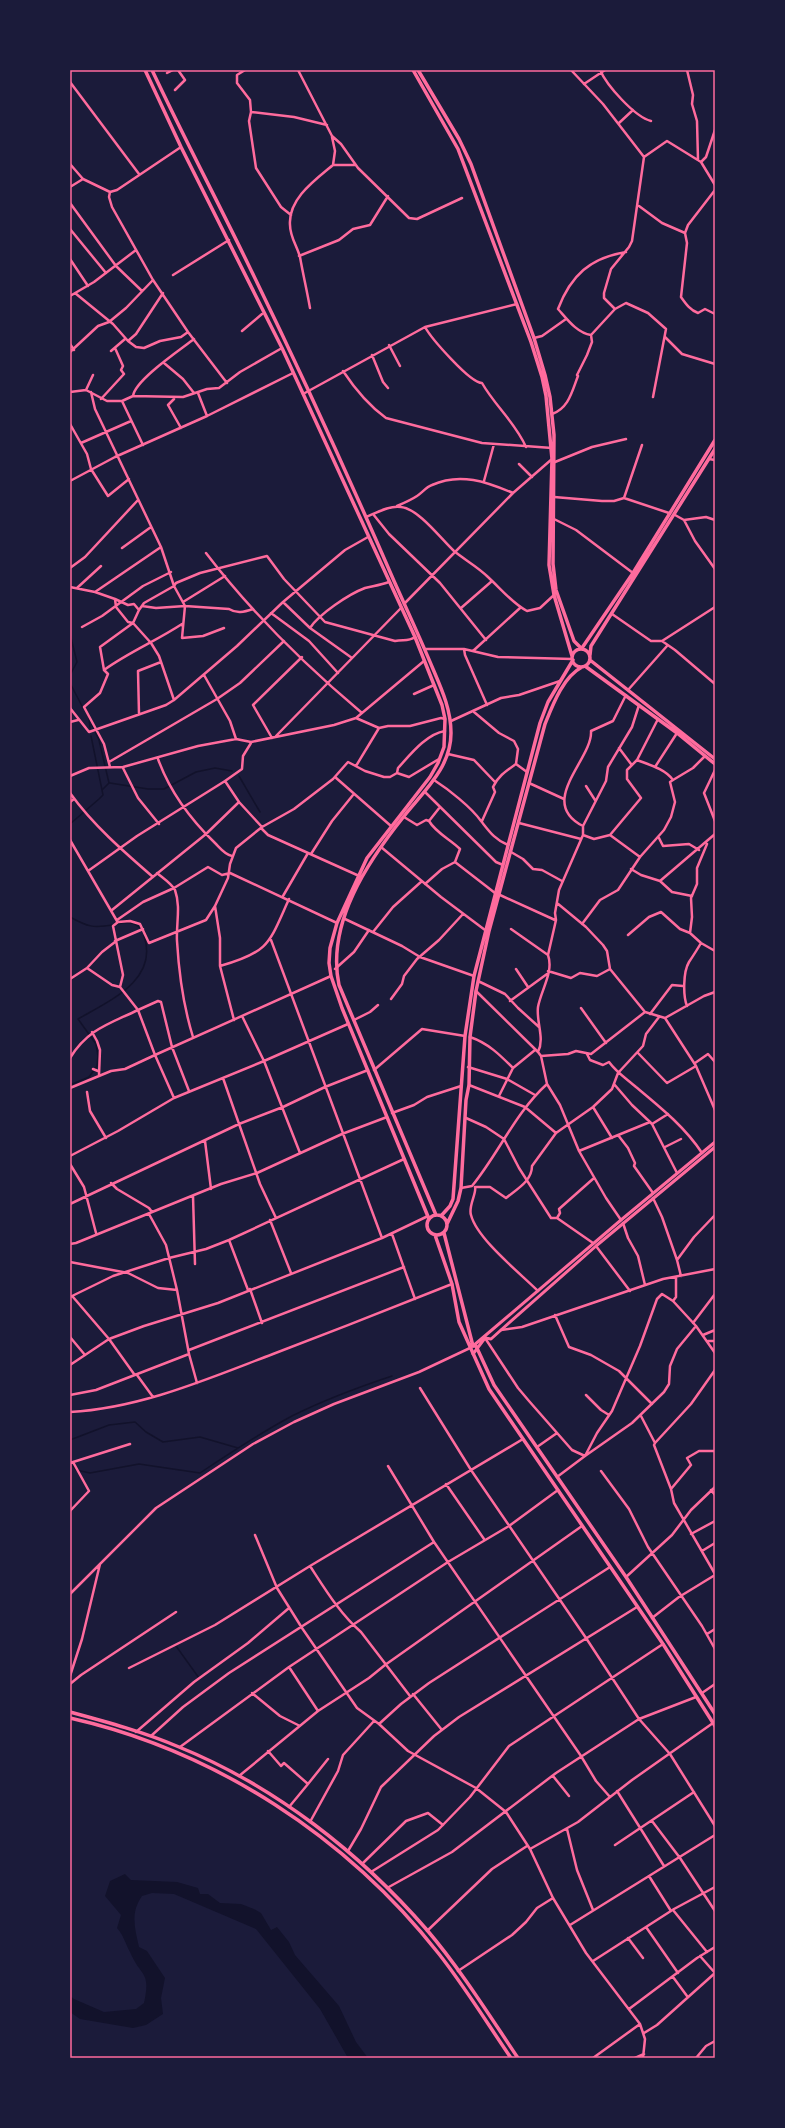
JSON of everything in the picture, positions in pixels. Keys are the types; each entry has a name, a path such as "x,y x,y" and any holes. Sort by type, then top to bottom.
{"main road":[{"path":"145,70 181,147 282,348 415,638 442,705 445,719 445,731 444,747 440,759 430,777 366,858 357,875 337,923 330,948 331,976 348,1024 429,1217 428,1229 435,1235 452,1284 459,1322 471,1347"},
{"path":"152,70 248,264 308,391 425,649 447,703 451,721 451,737 448,754 434,780 404,817 364,873 345,919 336,946 335,969 339,985 436,1215"},
{"path":"412,70 456,144 517,304 542,377 546,396 554,461 549,565 554,595 572,659 577,666 583,666 680,730 715,760"},
{"path":"418,70 459,139 471,164 522,303 545,375 552,414 554,461 553,564 556,590 574,641 581,648 587,650 590,655"},
{"path":"442,1216 450,1206 453,1199 465,1036 474,976 494,893 503,865 540,722 575,651 581,648 633,573 715,440"},
{"path":"715,449 591,646 590,655 590,660 639,705 678,733 715,764"},
{"path":"590,660 576,670 565,684 553,705 545,724 478,980 470,1037 468,1066 469,1085 461,1188 458,1201 444,1233 473,1354 489,1389 663,1644 714,1724"},
{"path":"429,1217 436,1215 442,1216 447,1224"},
{"path":"435,1235 444,1233"},
{"path":"471,1347 476,1346 494,1385 626,1577 715,1714"},
{"path":"70,1712 150,1736 180,1747 239,1776 289,1807 348,1851 387,1888 427,1931 458,1971 518,2058"},
{"path":"70,1718 96,1724 179,1753 238,1781 317,1833 367,1876 439,1954 511,2058"}],"street":[{"path":"167,74 173,70"},
{"path":"175,90 185,80 178,70"},
{"path":"245,70 238,76 237,83 250,100 251,112 249,121 256,168 281,207 291,216"},
{"path":"298,70 332,136 335,151 333,165"},
{"path":"571,70 619,123 644,157 632,241 626,252 611,268 603,295 615,309"},
{"path":"584,84 600,71 605,70"},
{"path":"687,70 693,96 692,104 697,121 700,162"},
{"path":"600,71 610,86 633,110 640,116 651,121"},
{"path":"70,82 139,174"},
{"path":"619,123 633,110"},
{"path":"251,112 294,117 327,125"},
{"path":"700,162 706,157 715,130"},
{"path":"332,136 341,144 355,165 388,196 405,216 417,219 462,198"},
{"path":"644,157 667,141 700,162 715,185"},
{"path":"70,164 83,179 110,192 117,190 181,147"},
{"path":"310,308 300,256 291,236 289,224 291,216 295,205 313,180 333,165 355,165"},
{"path":"70,187 83,179"},
{"path":"715,190 688,225 685,233 687,243 681,297 690,309 696,313 705,309 715,314"},
{"path":"110,192 109,197 112,207 153,280 188,332 228,383"},
{"path":"300,256 339,240 353,229 370,225 388,196"},
{"path":"70,203 116,266 142,291"},
{"path":"638,206 662,223 685,233"},
{"path":"70,229 106,273"},
{"path":"174,275 229,240"},
{"path":"70,296 88,286 136,250"},
{"path":"591,335 581,332 558,309 559,306 568,288 589,264 609,255 626,252"},
{"path":"70,259 88,286"},
{"path":"70,352 74,350 98,326 109,322 126,308 153,280"},
{"path":"75,293 109,322 126,340 136,347 144,348 160,341 180,337 188,332"},
{"path":"111,351 136,334 163,293"},
{"path":"303,394 425,327 522,303"},
{"path":"591,335 615,309 626,303 648,313 666,329 652,397"},
{"path":"242,332 262,314"},
{"path":"534,338 542,336 566,318"},
{"path":"425,327 431,337 460,369 477,383 482,383 490,397 508,416 520,434 526,447"},
{"path":"552,414 562,410 569,399 578,376 576,374 587,355 592,342 591,335"},
{"path":"665,337 682,354 715,364"},
{"path":"133,396 136,387 144,379 194,339"},
{"path":"70,344 74,350"},
{"path":"390,345 400,366"},
{"path":"101,399 124,374 121,370 123,366 121,359 115,348"},
{"path":"70,392 86,390 92,392 101,399 122,401 133,396 174,398 207,389 219,388 228,383 240,372 282,348"},
{"path":"372,355 383,382 388,388"},
{"path":"164,363 183,379 196,393 207,416"},
{"path":"343,371 356,390 386,418 428,430 494,444 552,448"},
{"path":"70,481 91,469 144,446 293,373"},
{"path":"86,390 93,375"},
{"path":"92,392 95,409 161,547 171,572 174,586 184,604 183,638 203,636 224,628"},
{"path":"174,398 168,405 181,428"},
{"path":"122,401 144,446"},
{"path":"81,443 132,420"},
{"path":"70,424 87,454 91,469 108,496 129,479"},
{"path":"404,604 513,492 532,477 554,461 592,446 626,439"},
{"path":"484,481 494,444"},
{"path":"624,498 642,445"},
{"path":"709,458 715,460"},
{"path":"519,464 532,477"},
{"path":"366,517 396,506 417,496 431,485 448,480 468,479 484,481 513,492"},
{"path":"554,497 602,501 614,501 624,498 669,514"},
{"path":"70,568 85,557 138,500"},
{"path":"396,506 403,507 415,514 454,551 492,581 520,608 527,612 540,608 554,595"},
{"path":"373,514 389,534 432,575 486,640"},
{"path":"675,514 684,520 695,541 715,569"},
{"path":"684,520 706,517 715,520"},
{"path":"554,519 576,530 633,573"},
{"path":"122,548 151,527"},
{"path":"70,708 89,732 174,700 204,675 296,591 345,550 368,537"},
{"path":"95,592 161,547"},
{"path":"206,553 252,609 327,683 362,713"},
{"path":"110,767 104,744 84,707 103,688 108,674 104,670 100,647 133,623 142,606 174,586 176,583 200,572 218,569 267,556 284,579 325,622 395,641 406,641 415,638"},
{"path":"77,588 102,566"},
{"path":"82,627 116,607 143,586 171,572"},
{"path":"184,604 225,576"},
{"path":"460,608 492,581"},
{"path":"310,628 316,618 320,617 363,589 389,582"},
{"path":"70,587 95,592 128,605 134,604 139,610"},
{"path":"115,599 116,607 128,622 133,623 151,643 161,662 174,700"},
{"path":"283,602 310,628 352,658"},
{"path":"142,606 163,608 184,604 229,609 234,612 242,613 252,609"},
{"path":"662,642 715,607"},
{"path":"273,738 401,608"},
{"path":"473,651 520,608"},
{"path":"271,613 309,641 338,673"},
{"path":"612,614 651,641 662,642 675,650 715,684"},
{"path":"104,670 128,653 151,643 182,624 183,627"},
{"path":"109,762 217,699 240,683 284,641"},
{"path":"583,826 573,818 565,807 564,799 574,770 590,740 591,731 613,721 626,693 667,646"},
{"path":"425,649 464,649 498,657 572,659"},
{"path":"464,649 465,655 487,705"},
{"path":"273,738 253,704 302,657"},
{"path":"70,776 89,768 123,768 158,759 198,746 236,739 251,742 334,725 356,718 424,661"},
{"path":"139,714 138,671 161,662"},
{"path":"204,675 230,721 236,739"},
{"path":"451,721 474,712 501,698 560,681"},
{"path":"414,694 434,684"},
{"path":"538,1052 541,1046 538,1008 548,973 548,955 556,920 556,903 562,881 583,835 583,826 606,781 610,762 632,727 639,705"},
{"path":"474,712 499,733 514,741 518,749 516,764 499,776 495,783 493,788 495,792 482,821"},
{"path":"356,718 379,728 388,726 410,726 441,718 445,719"},
{"path":"583,835 594,839 610,835 641,798 627,779 627,770 636,760 658,719"},
{"path":"70,722 78,720"},
{"path":"356,766 379,728"},
{"path":"397,773 398,768 422,744 433,735 445,731"},
{"path":"655,766 678,733"},
{"path":"88,871 242,769 243,756 251,742"},
{"path":"619,748 631,764"},
{"path":"448,754 474,760 495,783"},
{"path":"582,924 600,900 618,890 640,857 659,838 671,817 675,802 670,782 693,768 705,756"},
{"path":"158,759 168,785 183,807 206,834 227,854 232,856"},
{"path":"117,921 134,922 140,924 148,943 154,942 179,930 206,920 216,906 230,873 232,856 236,848 262,828 294,809 335,778 348,762 375,776 386,778 397,773 409,777 440,759"},
{"path":"636,760 655,766 668,774 673,780"},
{"path":"516,764 528,772"},
{"path":"123,768 138,798 159,824"},
{"path":"715,770 704,793 715,821"},
{"path":"335,778 391,826"},
{"path":"434,780 447,788 482,821 498,841 508,845"},
{"path":"225,781 239,802 268,835 357,875"},
{"path":"530,783 564,799"},
{"path":"586,786 595,800"},
{"path":"70,792 82,810 120,849 153,877"},
{"path":"425,792 496,862 503,865"},
{"path":"283,896 309,854 332,821 353,795"},
{"path":"70,802 74,799"},
{"path":"112,910 206,834 239,802"},
{"path":"404,817 417,825 426,820 429,821 440,807"},
{"path":"425,884 442,869 455,862 460,849 450,839 437,831 429,821"},
{"path":"519,823 581,839"},
{"path":"660,881 683,861 707,844 715,834"},
{"path":"610,835 640,857"},
{"path":"659,838 663,846 689,844 699,850"},
{"path":"70,840 117,921"},
{"path":"690,933 692,896 697,884 697,868 707,844"},
{"path":"382,847 425,884 485,930"},
{"path":"511,852 523,859 533,869 542,870 562,881"},
{"path":"455,862 494,893"},
{"path":"121,988 123,975 113,926 117,921 143,902 174,888 208,867 222,875 230,873 283,896 337,923"},
{"path":"631,870 660,881 672,892 692,896"},
{"path":"157,873 174,888 178,901 179,930 177,938 179,975 182,998 193,1037"},
{"path":"335,969 354,952 393,907 422,881"},
{"path":"500,895 556,920"},
{"path":"220,966 254,955 270,940 289,899"},
{"path":"556,903 582,924 607,951 610,969 645,1012 665,1018 679,1037 696,1065 715,1110"},
{"path":"216,906 220,938 220,966 234,1020"},
{"path":"628,935 649,917 661,912 680,928 690,933 701,943 715,951"},
{"path":"391,999 402,984 404,976 420,957 464,914"},
{"path":"345,919 420,957 474,976"},
{"path":"70,979 87,968 115,941 143,929"},
{"path":"511,929 548,955"},
{"path":"270,940 307,1042 382,1238"},
{"path":"687,1006 684,998 683,986 688,964 701,943"},
{"path":"87,968 112,985 121,988 138,1010 155,1055 174,1098"},
{"path":"516,969 528,988"},
{"path":"510,1001 548,973 571,978 580,973 598,976 610,969"},
{"path":"70,1088 99,1075 125,1069 331,976"},
{"path":"478,980 497,988 539,1027"},
{"path":"650,1014 672,985 683,986"},
{"path":"476,991 541,1056 547,1084 560,1105 579,1151 594,1178 621,1220"},
{"path":"665,1018 712,992 715,992"},
{"path":"70,1058 86,1036 92,1032 158,1001 161,1002 172,1047 189,1091"},
{"path":"354,1020 370,1012 378,1005"},
{"path":"581,1008 606,1043"},
{"path":"586,1054 606,1043 645,1012"},
{"path":"242,1016 264,1061 300,1154"},
{"path":"461,1188 474,1186 490,1187 506,1198 527,1181 532,1172 532,1166 556,1133 593,1107 612,1089 618,1073 643,1046 648,1030 658,1016"},
{"path":"70,1156 106,1138 174,1098 348,1024"},
{"path":"374,1070 422,1029 465,1036"},
{"path":"92,1032 98,1041 100,1050 99,1075"},
{"path":"470,1037 480,1040 496,1051 513,1068"},
{"path":"499,1096 513,1068 535,1050"},
{"path":"541,1056 568,1054 576,1051 586,1054 590,1060 603,1065 609,1062 618,1073 668,1114 688,1135 702,1153"},
{"path":"638,1053 667,1083 696,1065 708,1054 715,1062"},
{"path":"468,1066 507,1079 535,1095"},
{"path":"93,1069 98,1071"},
{"path":"70,1204 239,1124 283,1108 325,1087 368,1070"},
{"path":"223,1078 260,1184 276,1218"},
{"path":"538,1291 503,1258 476,1227 470,1212 474,1186 525,1107 547,1084"},
{"path":"614,1084 632,1105 651,1123 677,1173"},
{"path":"469,1085 525,1107 556,1133"},
{"path":"392,1113 414,1105 426,1097 462,1086"},
{"path":"87,1092 90,1111 106,1138"},
{"path":"593,1107 612,1138"},
{"path":"579,1151 651,1123 668,1114"},
{"path":"70,1244 76,1243 96,1233 151,1213 211,1188 257,1173 342,1134 387,1117"},
{"path":"466,1118 486,1127 504,1139 527,1181 551,1218 557,1218 595,1245 630,1291"},
{"path":"618,1135 628,1148 635,1163 634,1166 653,1193"},
{"path":"665,1148 681,1139"},
{"path":"205,1141 211,1188"},
{"path":"485,1338 491,1338 501,1330 621,1220 715,1142"},
{"path":"70,1594 156,1508 253,1444 294,1422 334,1404 419,1372 471,1347 715,1147"},
{"path":"153,1397 137,1375 134,1374 110,1339 71,1297 113,1276 128,1273 169,1258 194,1252 229,1240 405,1158"},
{"path":"70,1164 78,1177 86,1196 96,1233"},
{"path":"557,1218 560,1213 559,1208 594,1178"},
{"path":"112,1183 117,1189 149,1208 163,1236 177,1290 189,1354 197,1383"},
{"path":"193,1196 195,1264"},
{"path":"653,1198 662,1217 682,1276"},
{"path":"677,1260 694,1238 715,1215"},
{"path":"70,1365 110,1339 218,1303 392,1234 429,1217"},
{"path":"270,1220 291,1273"},
{"path":"623,1223 628,1238 638,1256 645,1285"},
{"path":"392,1234 415,1299"},
{"path":"229,1240 262,1323"},
{"path":"70,1262 128,1273 158,1288 177,1290"},
{"path":"189,1350 404,1267"},
{"path":"501,1330 522,1327 645,1285 715,1269"},
{"path":"673,1301 676,1297 676,1277"},
{"path":"70,1412 98,1410 136,1403 197,1383 452,1284"},
{"path":"585,1456 597,1433 609,1415 640,1346 657,1299 662,1294 673,1301 696,1326 715,1353"},
{"path":"693,1323 715,1294"},
{"path":"555,1315 565,1344 600,1360 626,1378 652,1404"},
{"path":"557,1477 641,1416 664,1392 669,1384 670,1366 677,1349 696,1326"},
{"path":"703,1335 715,1330"},
{"path":"70,1337 85,1355"},
{"path":"473,1354 478,1350 485,1338"},
{"path":"485,1338 518,1388 572,1450 585,1456"},
{"path":"708,1341 715,1340"},
{"path":"70,1395 96,1390 189,1354"},
{"path":"655,1443 691,1404 715,1370"},
{"path":"420,1388 471,1470 534,1560 639,1719 670,1754 715,1826"},
{"path":"586,1395 601,1410 609,1415"},
{"path":"641,1416 655,1443 654,1445 671,1489 674,1503 715,1575 681,1596 652,1618"},
{"path":"537,1447 557,1433"},
{"path":"130,1668 215,1625 446,1484 524,1439"},
{"path":"70,1511 89,1491 72,1463 130,1444"},
{"path":"671,1489 691,1465 687,1458 699,1451 715,1451"},
{"path":"388,1466 434,1542 498,1638 581,1756 596,1781 610,1797"},
{"path":"601,1471 629,1509 641,1534 715,1648"},
{"path":"446,1484 484,1539"},
{"path":"626,1577 654,1554 715,1487"},
{"path":"180,1747 252,1693 352,1625 484,1539 509,1526 558,1490"},
{"path":"711,1490 715,1495"},
{"path":"691,1534 715,1520"},
{"path":"239,1776 318,1711 370,1678 385,1665 582,1526"},
{"path":"255,1535 277,1588 345,1693 357,1708 379,1724 408,1752 476,1788 506,1812 530,1849 553,1898 592,1961 640,2024 644,2033 643,2058"},
{"path":"150,1736 183,1707 223,1678 434,1542"},
{"path":"702,1551 715,1543"},
{"path":"70,1676 82,1640 100,1564"},
{"path":"310,1566 352,1625 361,1632 410,1696"},
{"path":"379,1724 410,1696 498,1638 560,1601 610,1567"},
{"path":"348,1851 381,1787 442,1730 637,1607"},
{"path":"136,1732 204,1674 248,1643 289,1608"},
{"path":"70,1684 81,1675 176,1612"},
{"path":"707,1634 715,1629"},
{"path":"371,1872 433,1834 443,1825 476,1788 509,1746 663,1644"},
{"path":"289,1668 318,1711"},
{"path":"702,1693 715,1684"},
{"path":"252,1693 280,1716 300,1726"},
{"path":"413,1694 442,1730"},
{"path":"387,1888 452,1852 581,1756 639,1719 696,1697"},
{"path":"310,1822 338,1770 343,1755 374,1721"},
{"path":"530,1849 568,1829 617,1791 714,1724"},
{"path":"268,1751 281,1766 284,1763 308,1784"},
{"path":"289,1807 328,1758"},
{"path":"553,1776 569,1796"},
{"path":"617,1791 664,1866"},
{"path":"615,1845 694,1792"},
{"path":"362,1864 406,1821 428,1813 443,1825"},
{"path":"652,1821 680,1858 715,1911"},
{"path":"568,1829 577,1870 593,1910"},
{"path":"570,1925 715,1835"},
{"path":"427,1931 492,1869 527,1846"},
{"path":"649,1876 672,1911 707,1952"},
{"path":"592,1961 672,1911 715,1887"},
{"path":"458,1971 512,1935 526,1922 537,1908 553,1898"},
{"path":"646,1927 678,1973"},
{"path":"628,1938 642,1958"},
{"path":"629,2009 700,1956 715,1947"},
{"path":"644,2033 657,2025 687,1996 715,1974 700,1956"},
{"path":"673,1977 687,1996"},
{"path":"593,2058 640,2024"},
{"path":"697,2058 706,2046 715,2041"},
{"path":"635,2058 644,2054"}],"shaded area":[{"path":"125,1874 131,1880 177,1882 198,1888 200,1894 208,1894 220,1903 241,1904 261,1913 271,1930 277,1927 289,1942 295,1955 339,2006 356,2042 368,2058 348,2058 320,2009 256,1929 174,1894 152,1893 142,1896 138,1902 134,1921 139,1947 147,1951 165,1978 161,1998 163,2014 146,2025 133,2028 80,2019 70,2012 70,1996 104,2012 136,2009 144,2003 146,1979 117,1928 121,1915 105,1896 110,1881"}],"waterway":[{"path":"70,634 77,662 70,675"},
{"path":"70,683 83,708"},
{"path":"89,718 90,728"},
{"path":"70,824 103,795 102,790 109,783 99,740 92,725"},
{"path":"91,736 102,790"},
{"path":"110,783 148,789 164,789 196,772 215,768 232,771"},
{"path":"239,776 260,812"},
{"path":"70,917 91,926 113,925"},
{"path":"117,924 130,923 141,929"},
{"path":"70,1085 89,1077 97,1066 98,1056 96,1044 78,1019 104,1005 128,987 138,977 144,965 147,951 144,936"},
{"path":"70,1467 73,1466 76,1470 90,1473 139,1464 200,1473 257,1436 292,1416 342,1394 392,1376"},
{"path":"70,1440 109,1425 135,1422 146,1432 163,1442 200,1437 238,1448"},
{"path":"176,1646 199,1678"}]}
